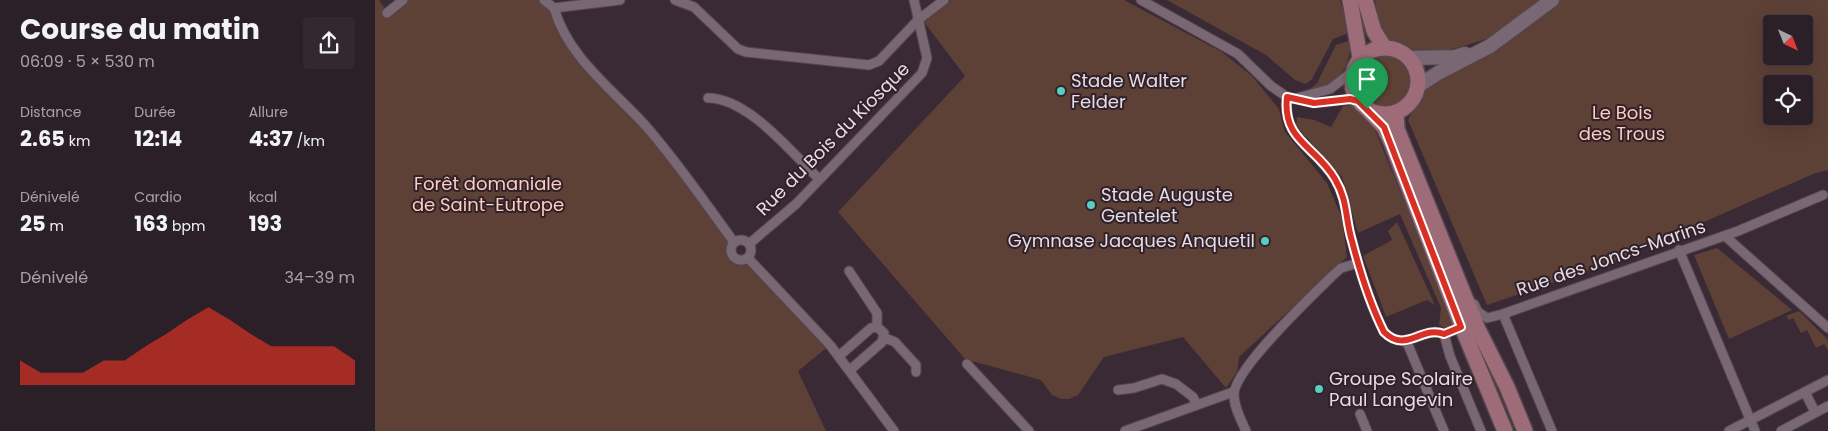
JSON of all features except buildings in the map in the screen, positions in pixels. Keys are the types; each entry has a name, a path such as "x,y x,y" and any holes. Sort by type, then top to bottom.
{"main road":[{"path":"1350,0 1356,65 1352,87 1362,105 1384,127 1391,142 1461,327 1505,427"},
{"path":"1365,0 1374,31 1384,47"},
{"path":"1418,86 1438,73 1489,46 1552,0"},
{"path":"1410,58 1455,57 1489,46"},
{"path":"1356,65 1375,48 1384,47 1403,52 1410,58 1418,76 1418,86 1414,98 1405,107 1396,112 1386,114 1362,105"},
{"path":"1396,112 1397,129 1477,327 1507,388 1525,431"}],"street":[{"path":"387,13 403,0"},
{"path":"544,0 554,8 565,32 585,64 644,124 734,242"},
{"path":"554,8 621,0"},
{"path":"675,0 694,7 738,49 746,52 869,65 879,61 918,20 944,0"},
{"path":"694,7 702,0"},
{"path":"914,0 918,20"},
{"path":"1141,0 1238,54 1271,86 1289,97 1314,103 1350,99 1362,105"},
{"name":"Rue du Bois du Kiosque","path":"749,244 796,204 925,68 927,58 918,20"},
{"path":"1289,97 1309,96 1329,89 1356,65"},
{"path":"1289,97 1286,119 1291,129 1325,165 1344,195 1351,239 1358,263 1378,320 1391,338 1407,340 1437,331 1444,334 1461,327"},
{"path":"708,98 719,98 749,113 819,179"},
{"name":"Rue des Joncs-Marins","path":"1445,246 1477,312 1487,318 1503,314 1679,250 1725,236 1823,195"},
{"path":"1725,236 1828,328"},
{"path":"734,242 741,240 749,244 751,254 748,258"},
{"path":"734,242 730,251 732,256 736,259 748,258"},
{"path":"1679,250 1755,431"},
{"path":"748,258 791,302 839,356 894,431"},
{"path":"1246,431 1235,406 1233,392 1255,354 1341,268 1358,263"},
{"path":"849,271 877,313 877,327 884,333 885,338"},
{"path":"1503,314 1552,431"},
{"path":"839,356 871,328 877,327"},
{"path":"1444,334 1450,356 1481,431"},
{"path":"850,370 885,338"},
{"path":"885,338 895,342 916,364 917,372"},
{"path":"1407,340 1444,431"},
{"path":"967,364 1029,431"},
{"path":"1118,390 1134,388 1162,379 1177,384 1193,396 1197,405"},
{"path":"1729,431 1828,380"},
{"path":"1125,431 1233,392"},
{"path":"1805,392 1815,412"},
{"path":"1781,431 1828,406"},
{"path":"1360,414 1367,431"}],"green space":[{"name":"Forêt domaniale de Saint-Eutrope","path":"375,0 379,0 387,12 403,0 544,0 565,32 630,110 734,242 730,251 736,259 748,258 830,345 798,371 826,431 375,431"},
{"name":"Stade Auguste Gentelet","path":"951,0 1124,0 1222,52 1252,76 1279,109 1285,132 1327,183 1342,218 1347,257 1239,357 1237,372 1226,388 1183,337 1104,357 1078,395 1069,399 1061,399 1052,395 1041,380 965,359 838,212 965,76 924,22"},
{"path":"1167,0 1340,0 1349,33 1333,39 1312,79 1306,84 1295,80 1266,55"},
{"name":"Le Bois des Trous","path":"1375,0 1828,0 1828,170 1813,174 1611,263 1487,305 1408,120 1424,90 1490,46 1486,39 1460,47 1430,52 1402,48 1391,41 1382,30"},
{"path":"1351,40 1348,60 1341,75 1328,86 1308,91 1317,83 1336,45"},
{"path":"1385,54 1395,56 1403,62 1409,70 1411,80 1409,90 1403,98 1395,104 1385,106 1375,104 1367,98 1361,90 1359,80 1361,70 1367,62 1375,56"},
{"path":"1352,105 1372,123 1454,321 1452,327 1446,329 1439,325 1441,308 1400,214 1358,233 1342,177 1296,126 1297,117 1314,120 1331,127 1343,106"},
{"path":"1397,222 1435,305 1427,300 1386,317 1363,256 1392,240 1388,231"},
{"path":"1717,248 1792,310 1729,339 1694,255"},
{"path":"1799,311 1828,340 1828,350 1824,344 1816,348 1807,330 1801,333 1793,318 1789,320 1786,316"}],"place":[{"name":"Stade Walter Felder","path":"1061,91"},
{"name":"Stade Auguste Gentelet","path":"1091,205"},
{"name":"Gymnase Jacques Anquetil","path":"1265,241"},
{"name":"Groupe Scolaire Paul Langevin","path":"1319,389"}],"route":[{"path":"1287,97 1314,103 1350,99 1358,101 1367,109 1384,127 1391,142 1461,327 1444,334 1437,331 1410,340 1399,341 1391,338 1384,332 1358,263 1351,239 1349,216 1344,195 1334,177 1320,159 1304,145 1291,129 1286,119 1287,97"}]}
